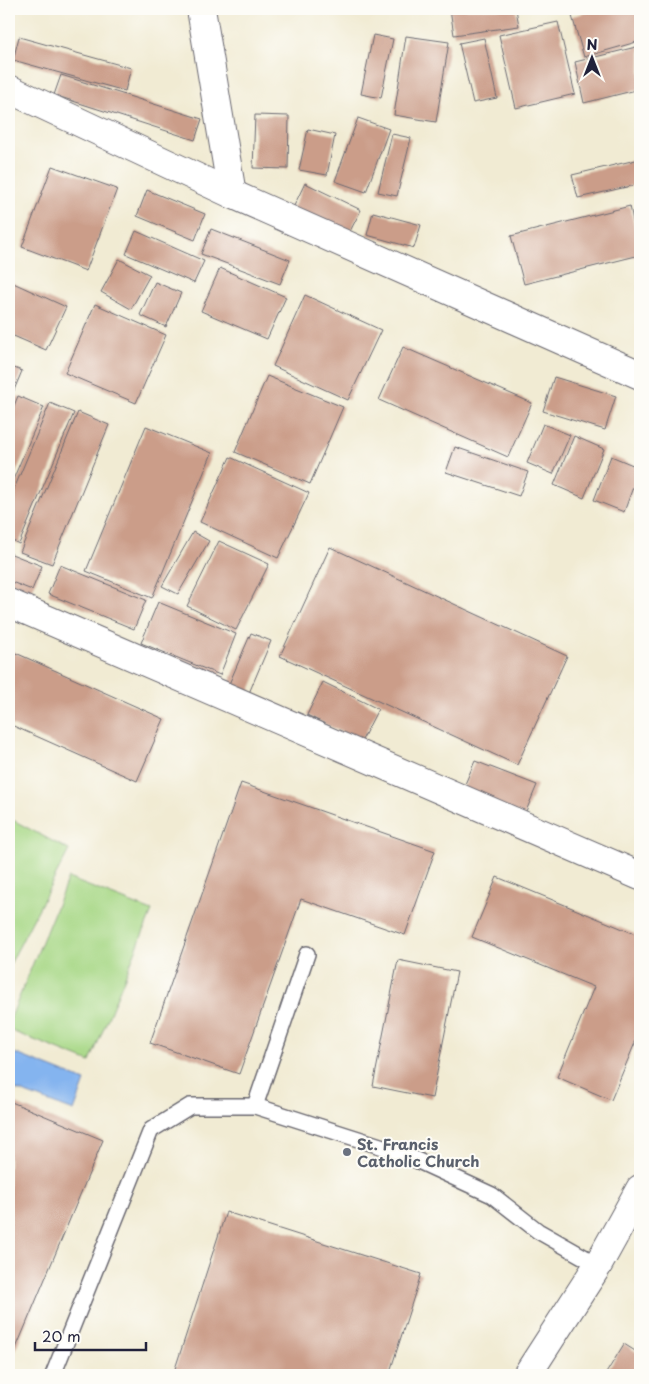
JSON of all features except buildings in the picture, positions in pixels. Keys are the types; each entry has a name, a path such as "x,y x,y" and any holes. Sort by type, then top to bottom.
{"street":[{"path":"200,9 232,194"},
{"path":"9,89 232,194 640,375"},
{"path":"9,603 640,876"},
{"path":"527,1375 598,1265 640,1189"}],"lane":[{"path":"254,1106 307,954"},
{"path":"53,1375 151,1130 190,1106 254,1106 399,1152 492,1195 538,1231 598,1265"}],"green space":[{"path":"9,818 69,850 9,966"},
{"path":"68,878 152,911 90,1062 9,1030 9,1022"}],"water":[{"path":"9,1051 85,1081 74,1111 9,1087"}],"place":[{"name":"St. Francis Catholic Church","path":"347,1152"}]}
